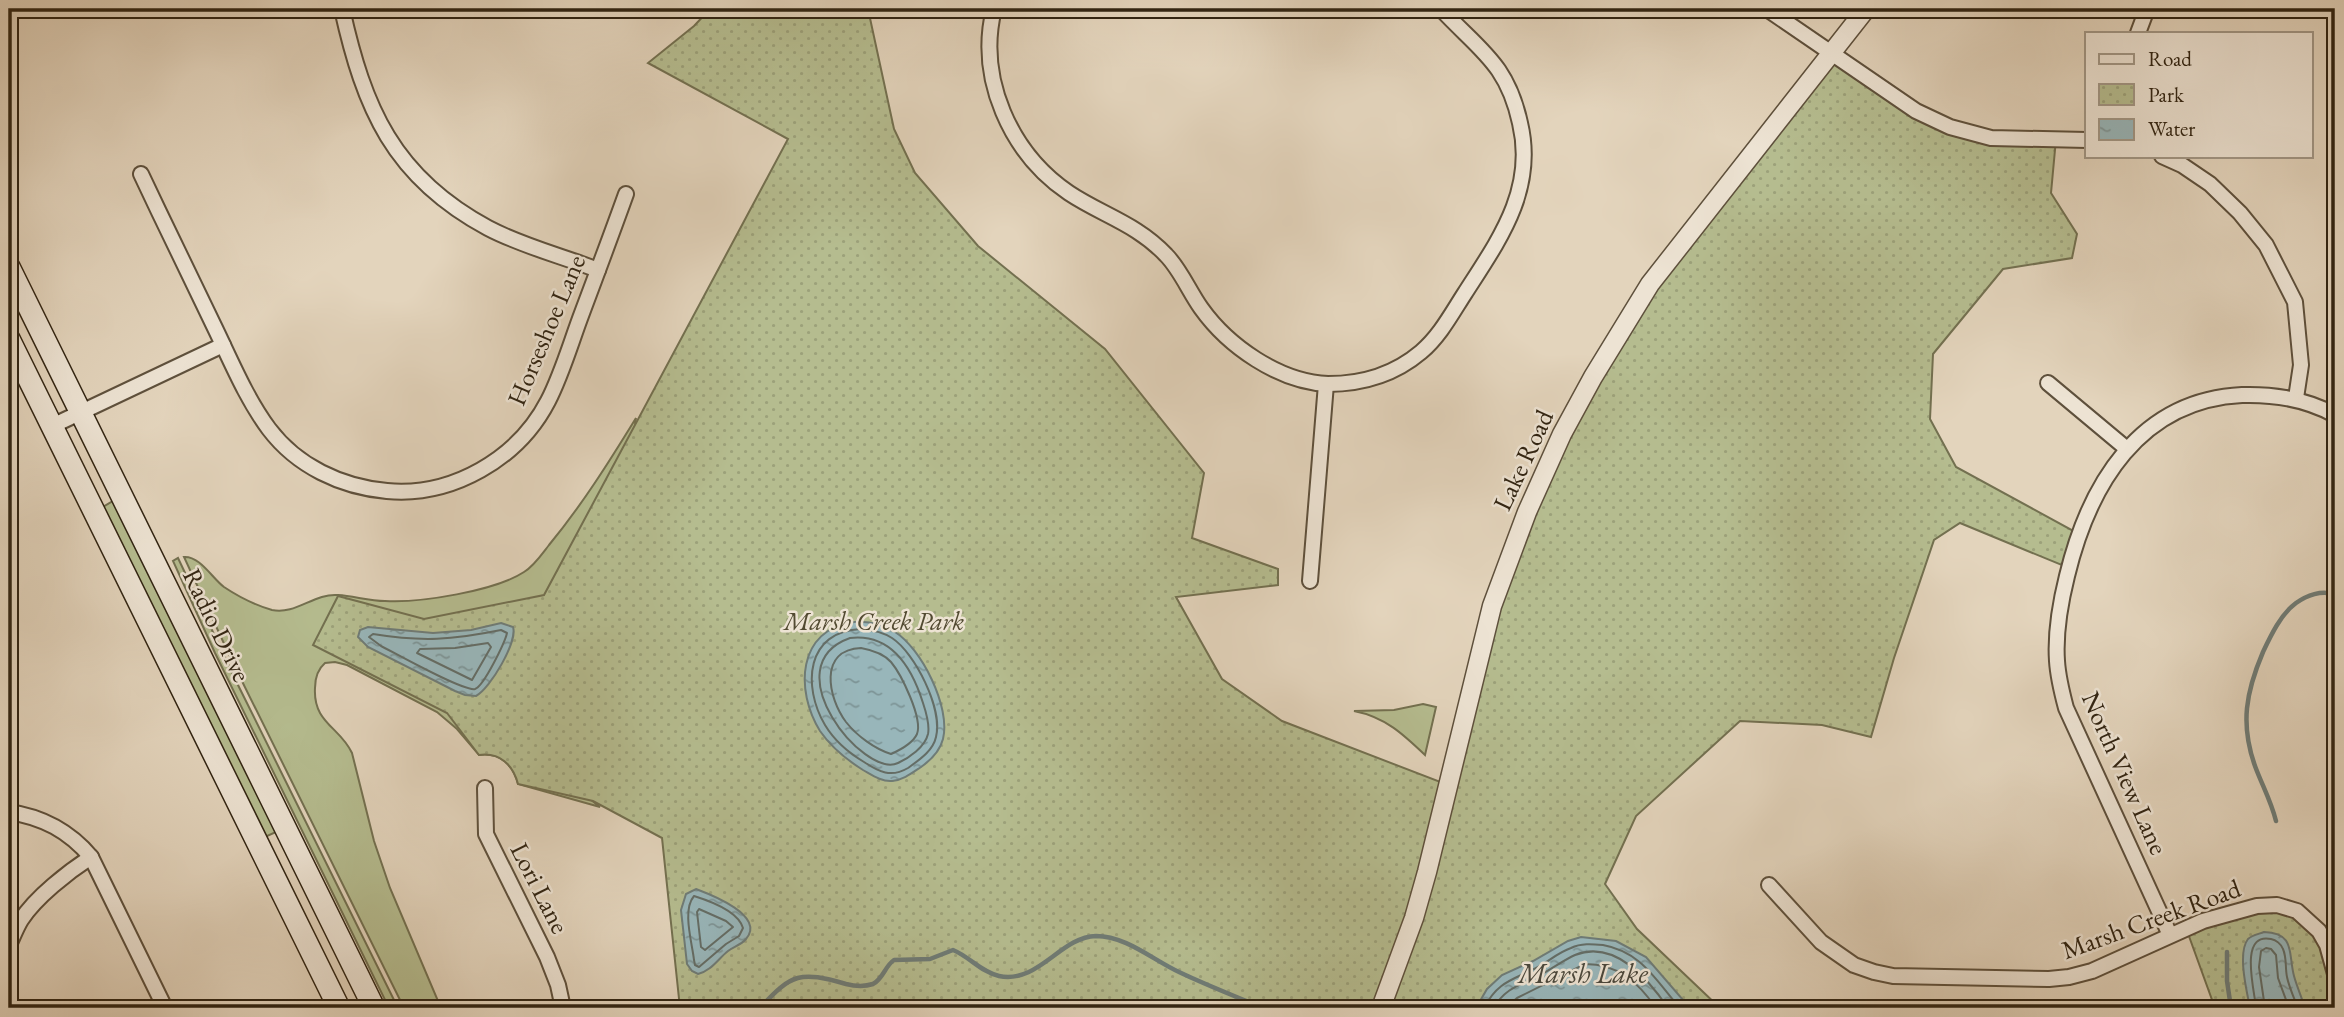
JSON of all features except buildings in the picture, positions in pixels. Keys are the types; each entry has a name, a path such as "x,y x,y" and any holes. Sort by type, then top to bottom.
{"main road":[{"name":"Radio Drive","path":"9,267 374,1008"},
{"path":"9,339 339,1008"}],"street":[{"path":"342,9 358,75 369,104 402,160 419,178 464,214 489,229 598,270"},
{"path":"994,9 989,60 996,94 1011,129 1037,167 1069,193 1142,234 1168,256 1202,310 1250,356 1273,369 1326,384 1379,377 1422,352 1440,331 1500,237 1517,198 1523,176 1524,146 1515,101 1488,54 1441,9"},
{"path":"1767,9 1916,111 1950,127 1991,138 2085,140"},
{"name":"Lake Road","path":"1381,1008 1414,918 1427,872 1492,606 1527,512 1562,434 1593,377 1650,284 1867,9"},
{"path":"2138,32 2147,9"},
{"path":"2167,158 2182,164 2210,184 2241,213 2266,246 2295,302 2301,365 2296,398"},
{"name":"Horseshoe Lane","path":"141,174 223,345 254,406 270,429 286,448 304,463 331,477 362,489 395,492 430,489 486,468 514,447 533,425 553,390 626,194"},
{"path":"52,426 223,345"},
{"path":"2048,383 2127,449"},
{"path":"1310,581 1326,384"},
{"name":"North View Lane","path":"2170,936 2066,708 2057,661 2060,607 2082,525 2099,488 2127,449 2169,414 2197,402 2228,396 2263,394 2296,398 2335,415"},
{"name":"Lori Lane","path":"485,788 486,834 547,957 558,985 563,1008"},
{"path":"9,812 25,814 63,830 91,857 165,1008"},
{"path":"9,945 21,920 31,909 71,869 91,857"},
{"name":"Marsh Creek Road","path":"1769,885 1821,942 1837,955 1854,965 1893,976 2049,979 2069,977 2092,971 2225,914 2257,906 2277,905 2297,912 2319,930 2327,945 2335,974"}],"green space":[{"name":"Marsh Creek Park","path":"710,9 868,9 894,129 915,173 978,246 1105,349 1204,473 1192,538 1278,569 1278,585 1176,597 1222,679 1282,721 1448,785 1527,512 1650,284 1832,54 1950,127 2056,139 2051,193 2077,234 2072,258 2003,269 1933,354 1930,419 1956,467 2079,534 2069,568 1960,523 1934,540 1894,658 1871,737 1822,725 1740,721 1636,816 1605,884 1637,929 1720,1008 680,1008 662,838 593,801 518,784 513,771 504,761 493,756 479,755 447,713 313,645 338,596 424,619 544,595 788,139 648,63 694,26"},
{"path":"636,418 585,795 600,807 518,784 513,771 504,761 493,756 479,755 457,729 437,712 347,665 325,663 317,674 315,688 318,709 352,753 374,841 390,888 441,1008 404,1008 233,663 184,557 201,564 230,591 253,603 281,611 329,595 400,601 437,598 495,585 524,572 538,560 584,499"},
{"path":"113,501 276,832 265,837 103,507"},
{"path":"178,558 398,1008 389,1008 215,653 173,561"},
{"path":"1423,704 1436,707 1425,755 1384,722 1354,711 1394,710"},
{"path":"2257,906 2311,921 2335,974 2335,1008 2215,1008 2186,928"}],"water":[{"path":"854,622 880,625 905,640 924,664 943,711 943,739 937,751 921,767 896,780 877,778 840,753 820,731 807,698 806,664 812,649 821,636 835,627"},
{"path":"501,623 513,627 511,643 495,675 476,696 455,691 368,647 358,637 360,630 368,627 433,633 471,630"},
{"path":"696,889 734,908 749,922 750,930 744,941 698,974 687,964 681,910 686,894"},
{"path":"2264,932 2281,936 2289,946 2294,976 2305,1008 2250,1008 2243,953 2248,939"},
{"name":"Marsh Lake","path":"1581,937 1616,941 1646,957 1690,1008 1476,1008 1487,989 1502,975"}],"waterway":[{"path":"2276,821 2250,751 2246,722 2252,681 2269,639 2291,608 2300,600 2314,594 2335,595"},
{"path":"760,1008 780,988 798,978 818,977 852,985 870,985 879,979 894,960 930,959 953,950 993,974 1013,977 1038,967 1083,938 1096,936 1129,944 1179,972 1263,1008"},
{"path":"2227,952 2231,1008"}]}
